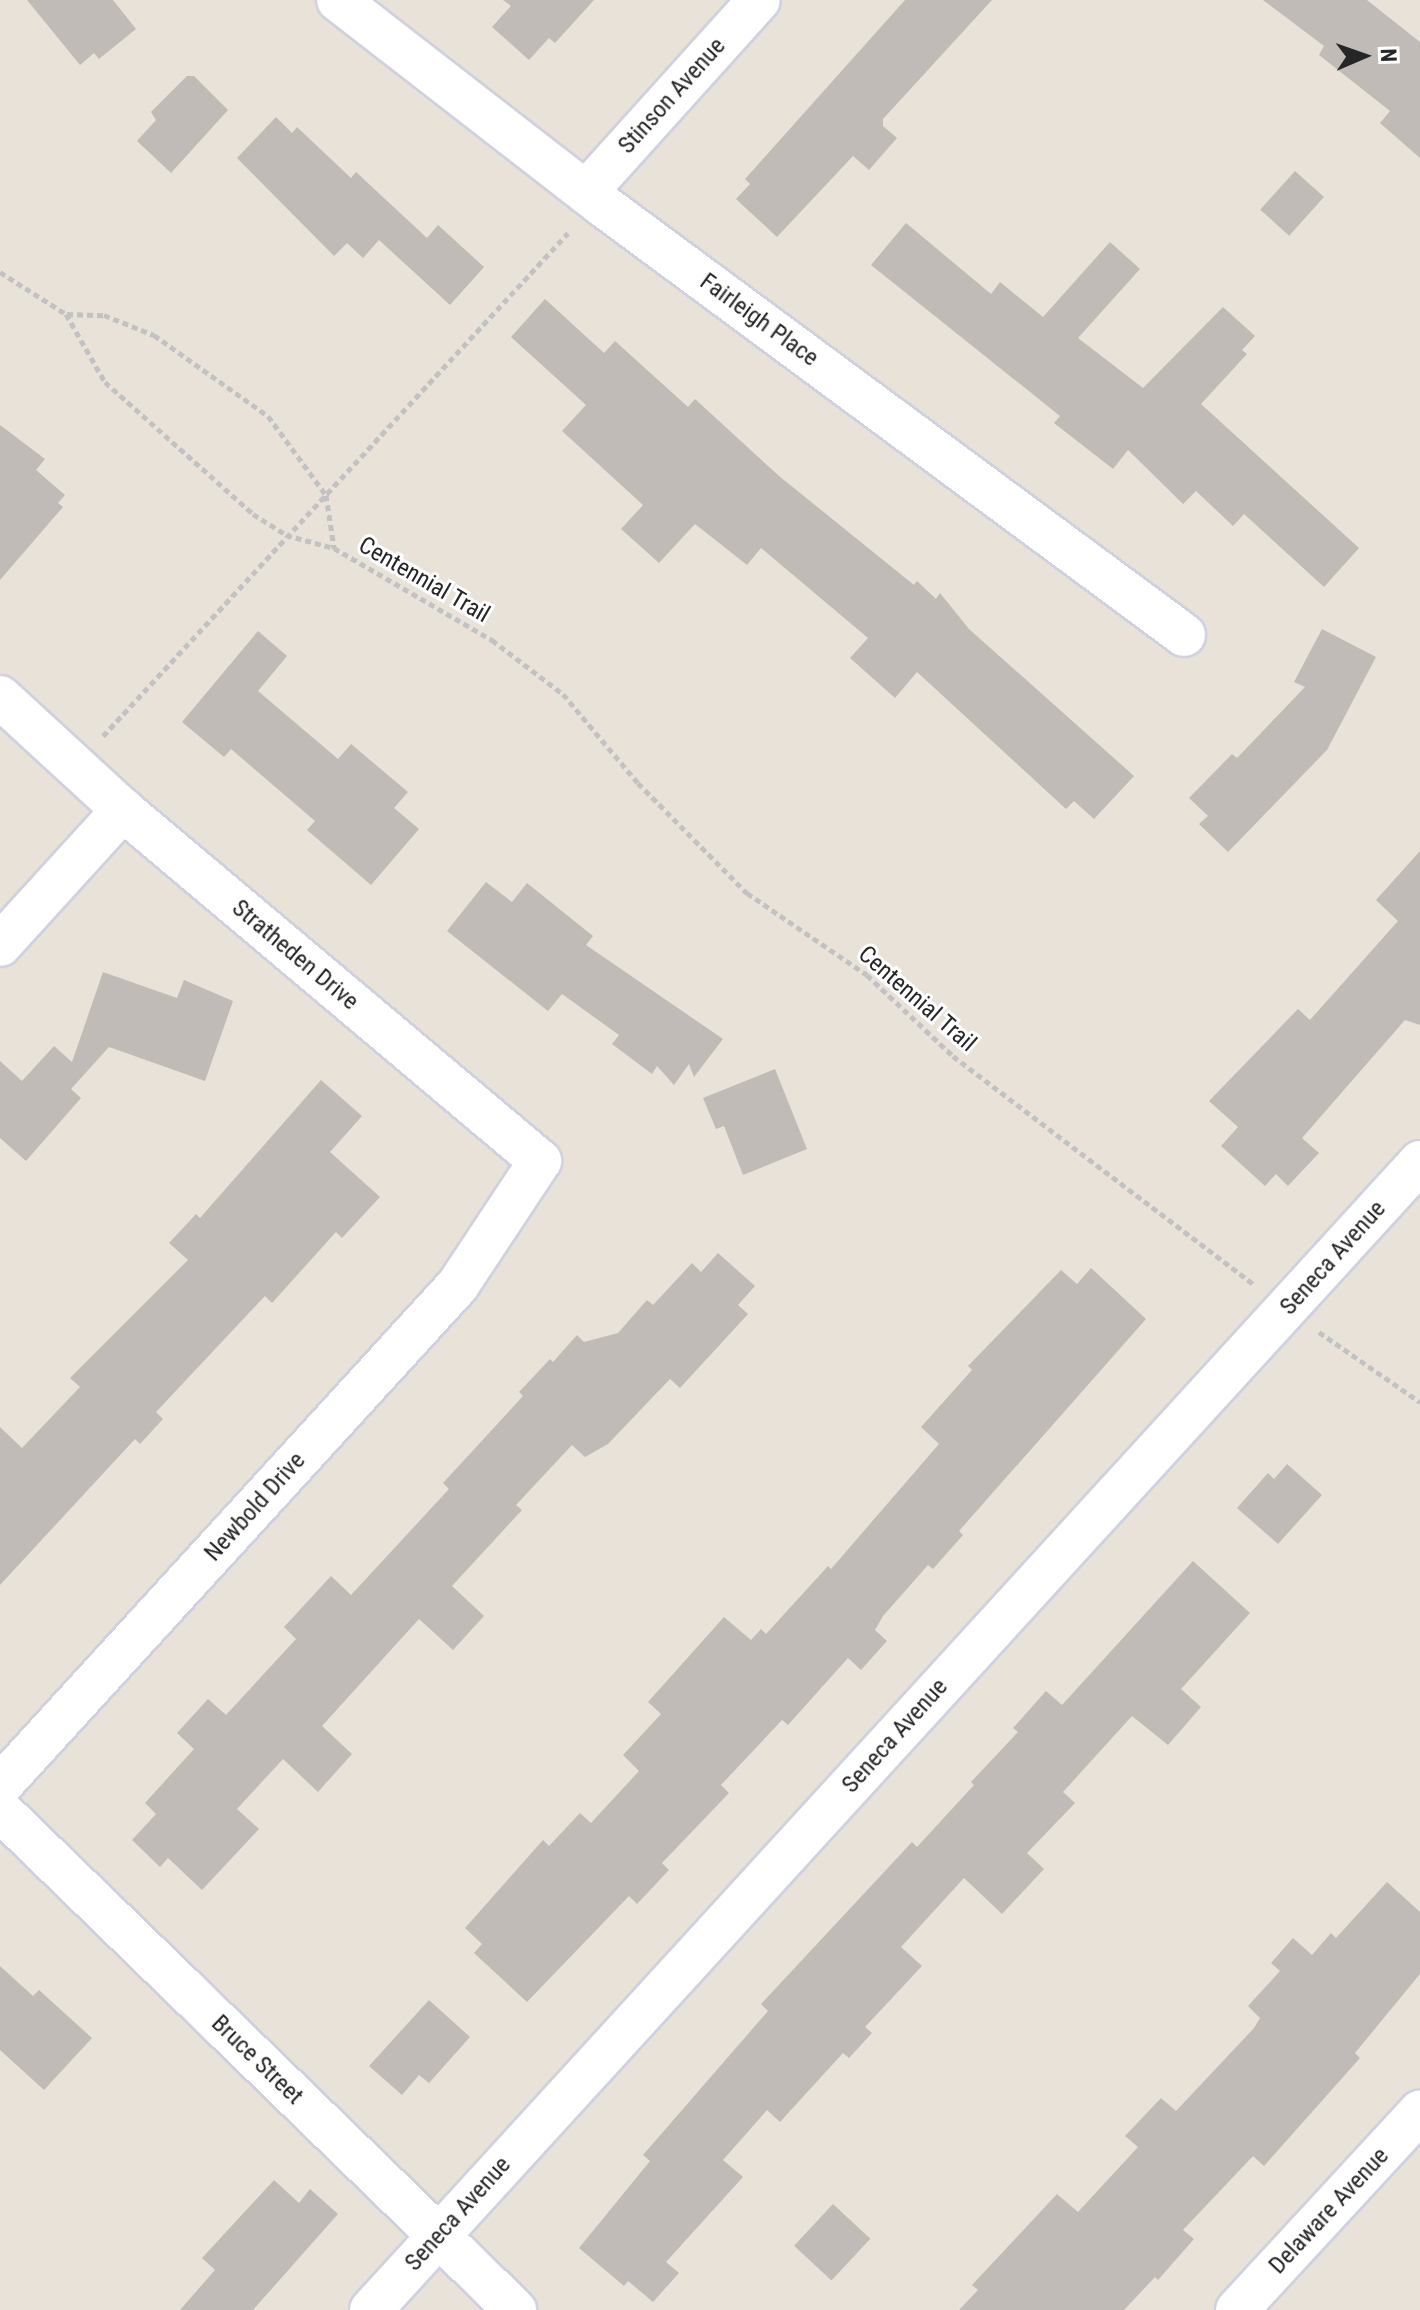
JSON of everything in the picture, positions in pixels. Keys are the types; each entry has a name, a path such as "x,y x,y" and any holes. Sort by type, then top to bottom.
{"street":[{"name":"Fairleigh Place","path":"338,0 586,192 1184,635"},
{"name":"Stinson Avenue","path":"586,192 759,0"},
{"name":"Stratheden Drive","path":"0,697 78,763 123,810 540,1161 501,1221"},
{"path":"0,945 123,810"},
{"name":"Seneca Avenue","path":"371,2310 1420,1162"},
{"name":"Newbold Drive","path":"0,1786 458,1285 501,1221"},
{"name":"Bruce Street","path":"0,1810 515,2310"},
{"name":"Delaware Avenue","path":"1237,2310 1420,2112"}],"path":[{"path":"78,763 286,535 566,240 586,192"},
{"name":"Centennial Trail","path":"0,272 66,314 105,382 253,514 286,535 334,548 492,640 563,694 638,783 747,893 867,975 953,1056 1287,1309 1420,1402"},
{"name":"Centennial Trail","path":"66,314 104,315 154,335 206,369 268,416 326,495 334,548"}],"building":[{"path":"27,0 113,0 136,29 99,59 94,53 80,65"},
{"path":"503,0 594,0 555,43 549,38 529,60 492,27 511,6"},
{"path":"905,0 992,0 883,119 883,126 897,138 869,170 853,156 777,237 736,199 750,184 745,179"},
{"path":"1263,0 1367,0 1420,42 1420,158 1380,123 1390,111 1319,55 1324,46"},
{"path":"187,76 194,76 228,110 171,173 137,141 156,120 151,112"},
{"path":"276,117 292,133 297,127 351,178 356,172 427,238 438,225 484,267 450,305 379,240 363,258 347,243 334,256 237,158"},
{"path":"1295,171 1324,197 1289,236 1260,210"},
{"path":"906,223 991,294 1000,282 1043,317 1110,242 1140,269 1078,338 1143,388 1223,307 1255,336 1242,350 1247,354 1201,404 1359,548 1324,587 1244,514 1233,526 1196,491 1183,504 1128,450 1113,469 1054,423 1060,416 871,265"},
{"path":"545,299 604,353 615,341 688,407 695,399 779,476 914,585 917,581 936,599 940,593 969,629 1134,776 1094,819 1074,801 1066,809 917,672 895,698 850,658 868,638 761,548 747,565 695,524 659,563 621,529 643,505 562,431 586,405 511,337"},
{"path":"0,425 45,459 36,470 65,495 58,503 63,507 0,580"},
{"path":"1322,629 1376,657 1327,750 1228,852 1199,824 1208,816 1189,798 1232,754 1237,758 1305,687 1294,682"},
{"path":"258,631 287,656 258,691 338,759 351,744 408,792 394,808 419,829 371,885 307,830 315,821 231,749 224,757 182,722"},
{"path":"1420,851 1420,1025 1405,1020 1302,1138 1319,1153 1288,1186 1276,1174 1265,1186 1221,1146 1238,1127 1209,1101 1298,1009 1310,1020 1398,921 1376,900"},
{"path":"486,882 512,902 527,883 593,936 586,945 723,1039 694,1077 689,1064 674,1085 657,1066 652,1074 612,1044 619,1035 562,994 548,1011 447,931"},
{"path":"103,972 177,998 184,980 233,1001 205,1081 109,1047 71,1089 81,1098 26,1161 0,1138 0,1061 22,1081 54,1046 72,1062"},
{"path":"775,1069 807,1149 743,1175 724,1126 716,1129 703,1098"},
{"path":"321,1080 362,1116 330,1152 380,1197 342,1238 336,1232 272,1303 265,1296 156,1412 163,1419 140,1444 135,1439 0,1585 0,1427 22,1448 80,1387 70,1378 188,1260 169,1243 196,1214 200,1218"},
{"path":"718,1253 755,1286 738,1305 748,1314 680,1388 670,1379 608,1444 585,1457 572,1445 516,1505 522,1510 452,1586 484,1616 453,1650 419,1619 322,1726 352,1754 318,1792 283,1759 237,1809 259,1829 202,1890 168,1858 160,1867 132,1840 156,1814 145,1803 194,1749 177,1733 208,1699 226,1715 296,1639 284,1627 331,1576 351,1595 449,1489 443,1483 523,1396 519,1392 550,1359 553,1362 577,1335 584,1342 618,1333 647,1300 653,1305 692,1263 701,1272"},
{"path":"1091,1268 1146,1319 959,1531 963,1535 933,1569 928,1565 883,1616 875,1630 887,1641 861,1670 848,1658 788,1725 782,1720 721,1785 729,1793 662,1863 669,1870 637,1904 629,1896 527,2002 474,1953 482,1944 465,1928 543,1840 549,1846 580,1813 591,1823 639,1771 623,1755 661,1714 648,1702 724,1617 751,1640 761,1629 766,1634 828,1566 831,1569 939,1444 921,1427 972,1370 968,1366 1061,1270 1077,1284"},
{"path":"1287,1464 1322,1495 1278,1544 1237,1508 1268,1473 1274,1479"},
{"path":"1193,1561 1250,1613 1181,1689 1201,1707 1168,1745 1132,1716 1063,1792 1075,1803 1027,1853 1044,1869 1002,1914 964,1878 901,1947 922,1966 865,2027 872,2033 849,2058 843,2053 780,2122 767,2110 723,2160 743,2177 666,2262 679,2273 653,2302 628,2281 624,2286 579,2248 650,2161 643,2155 768,2011 761,2004 912,1842 917,1847 974,1785 971,1782 1018,1732 1013,1728 1046,1691 1062,1705"},
{"path":"1387,1882 1420,1912 1420,1974 1355,2053 1360,2058 1264,2166 1253,2156 1183,2230 1194,2239 1158,2280 1155,2277 1124,2310 959,2310 978,2290 972,2285 1057,2194 1078,2212 1138,2147 1125,2136 1161,2098 1176,2111 1254,2028 1260,2018 1248,2006 1280,1971 1271,1963 1293,1938 1312,1955 1331,1933 1336,1938"},
{"path":"0,1966 33,1996 39,1990 92,2038 44,2090 0,2050"},
{"path":"429,2000 470,2037 429,2083 419,2075 402,2095 369,2066"},
{"path":"274,2180 299,2203 310,2189 338,2214 253,2310 180,2310 215,2270 202,2258"},
{"path":"833,2204 870,2239 831,2280 794,2246"}]}
